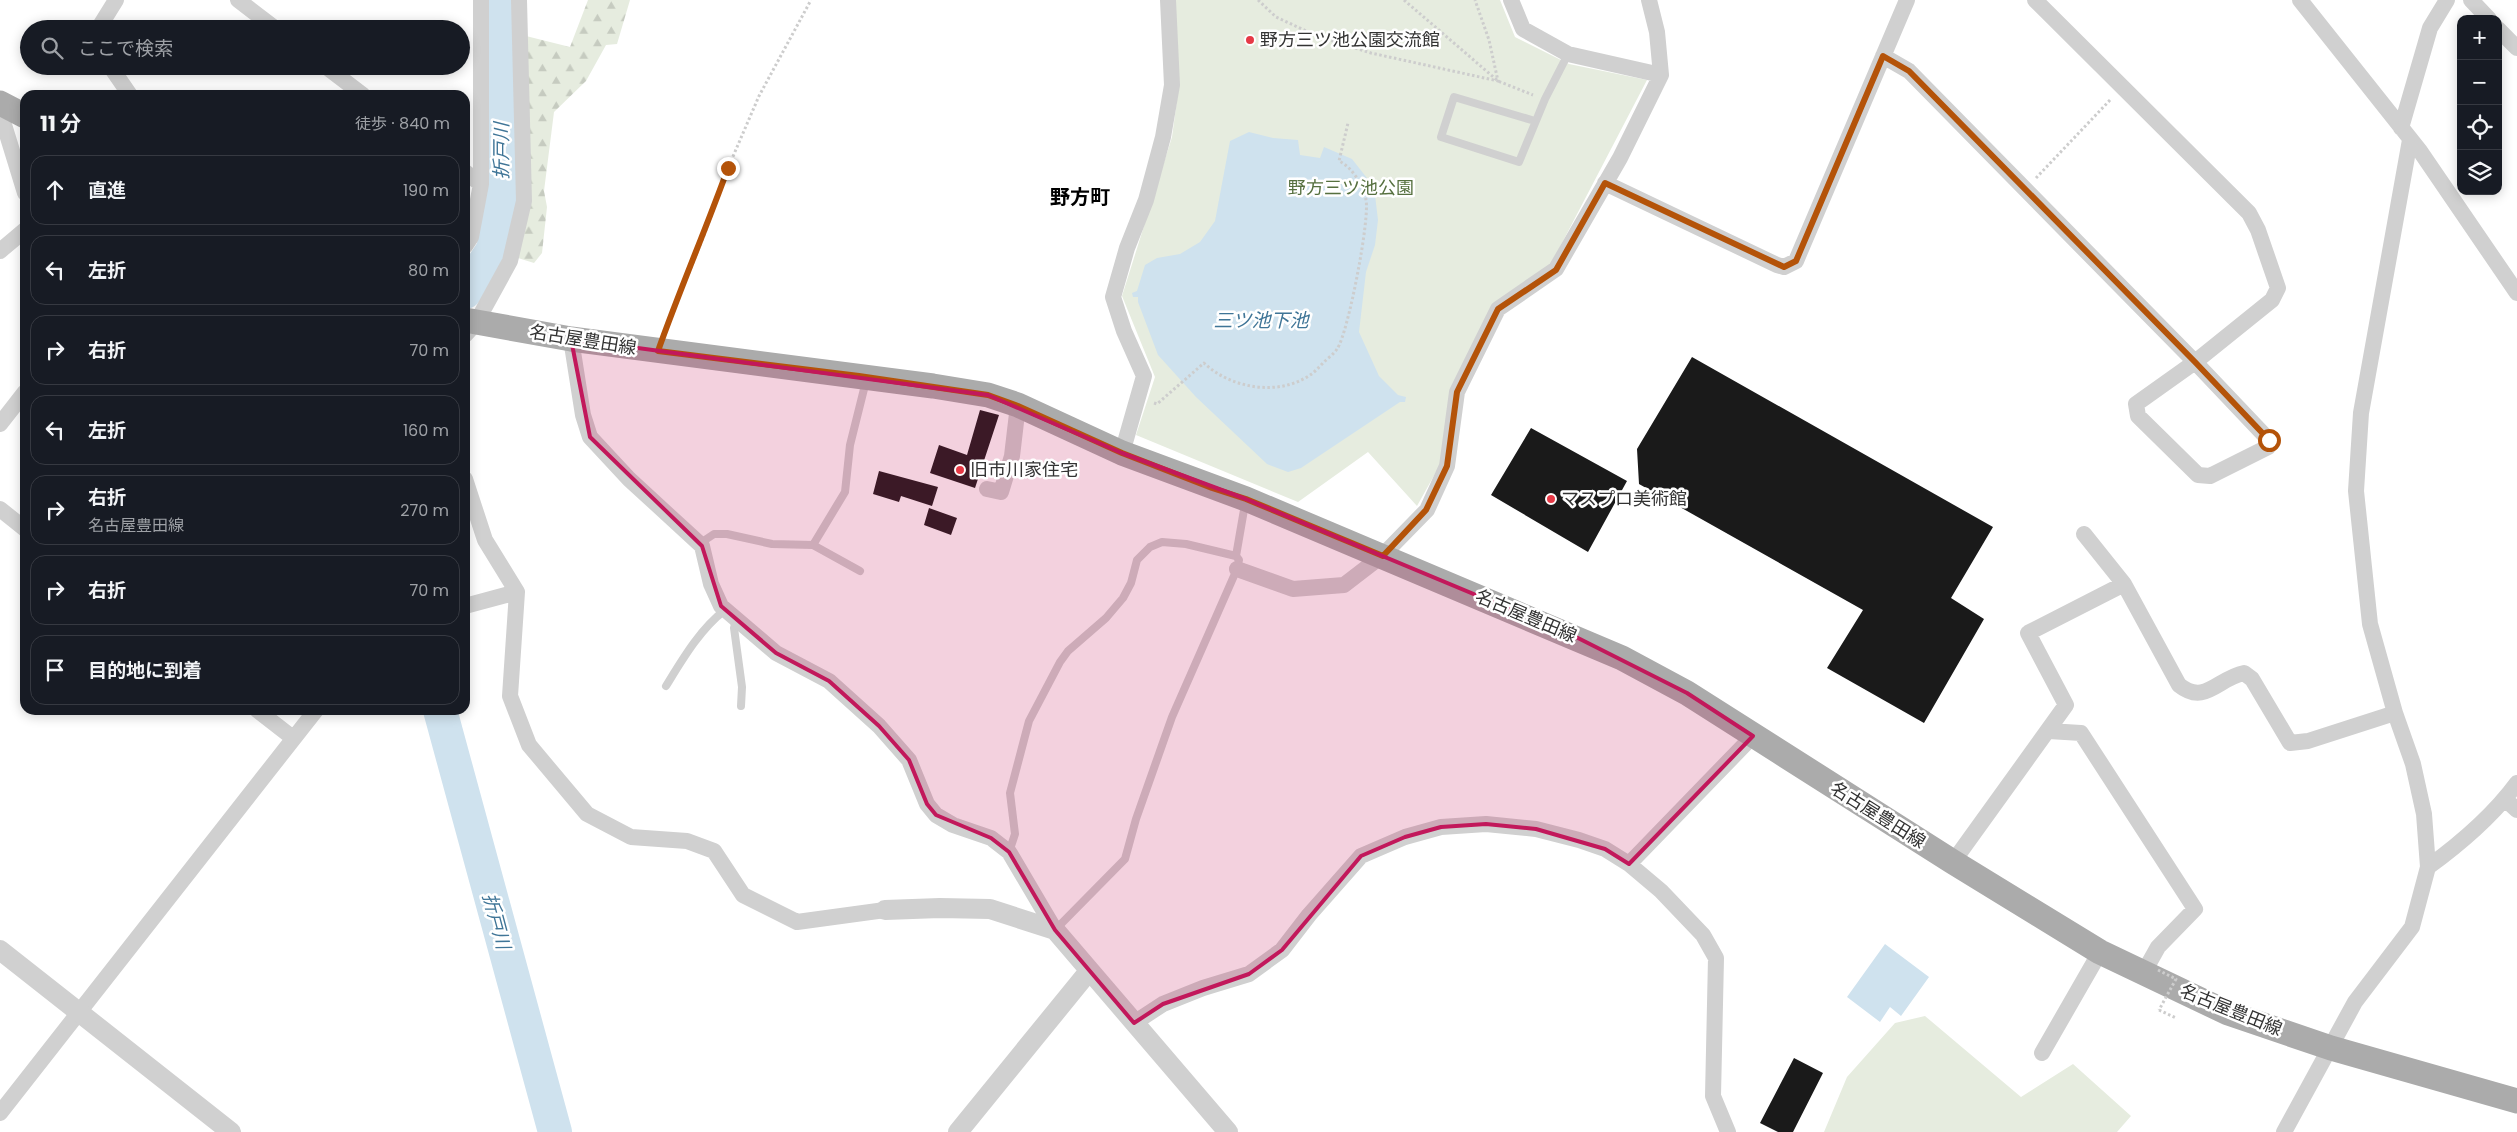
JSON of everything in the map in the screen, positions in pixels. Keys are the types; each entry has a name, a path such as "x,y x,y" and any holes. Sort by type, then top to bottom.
{"main road":[{"path":"2,104 20,113"},
{"name":"名古屋豊田線","path":"470,324 988,395 1018,406 1122,453 1212,488 1246,499 1622,658 1687,694 1953,862 2100,952 2151,971 2228,1013 2331,1048 2517,1101"}],"street":[{"path":"104,20 116,0"},
{"path":"238,0 264,20"},
{"path":"470,238 481,184 481,0"},
{"path":"470,321 510,261 524,201 519,0"},
{"path":"1122,453 1144,376 1124,331 1114,297 1127,248 1146,200 1163,137 1172,85 1168,0"},
{"path":"1511,0 1523,29 1568,54 1661,75"},
{"path":"1237,562 1293,589 1344,585 1383,556 1426,510 1447,466 1457,392 1498,309 1556,270 1605,183 1661,75 1657,32 1649,0"},
{"path":"1605,183 1784,267 1796,261 1907,0"},
{"path":"1883,56 1909,71 2195,362 2269,440 2268,447 2210,476 2198,475 2138,416 2136,404 2195,362 2272,300 2278,288 2258,230 2249,213 2121,88 2035,0"},
{"path":"2300,0 2420,151 2517,293"},
{"path":"2284,1132 2355,1002 2412,927 2428,866 2424,814 2413,764 2395,713 2370,624 2356,492 2361,413 2405,134 2430,28 2447,0"},
{"path":"2471,0 2485,15"},
{"path":"2502,33 2517,48"},
{"path":"116,75 127,90"},
{"path":"337,75 356,90"},
{"path":"2,104 2,118 20,177"},
{"path":"470,176 481,184"},
{"path":"0,251 20,234"},
{"path":"571,339 583,415 590,437 629,479 702,546 711,584 721,606 776,654 829,681 879,726 909,760 927,804 936,815 953,824 991,838 1010,852 1055,930 1228,1132"},
{"path":"0,424 20,398"},
{"path":"987,489 1000,492 1012,456 1018,406"},
{"path":"470,494 485,540 517,592 510,696 529,745 588,814 631,837 687,841 714,851 743,894 797,922 885,910 990,909 1055,930"},
{"path":"0,509 20,525"},
{"path":"2084,534 2124,584 2179,685 2188,693 2198,694 2244,673 2252,679 2290,743 2308,741 2395,713"},
{"path":"1953,862 2066,705 2028,633 2124,584"},
{"path":"470,605 517,592"},
{"path":"263,715 293,738"},
{"path":"0,1113 312,715"},
{"path":"2049,731 2081,733 2195,909 2158,947 2151,971"},
{"path":"1629,864 1753,736"},
{"path":"2428,866 2511,805 2517,783"},
{"path":"1134,1023 1163,1004 1203,988 1249,974 1282,950 1309,915 1361,856 1405,837 1442,827 1486,824 1536,830 1579,840 1605,849 1629,864 1661,891 1703,936 1716,958 1713,1096 1728,1132"},
{"path":"0,950 231,1132"},
{"path":"2042,1053 2100,952"},
{"path":"958,1132 1089,971"}],"lane":[{"path":"1535,121 1454,97 1441,137 1519,162 1535,121 1568,54"},
{"path":"813,545 845,492 850,445 867,377"},
{"path":"1055,930 1125,859 1136,819 1172,717 1237,562 1246,499"},
{"path":"699,544 714,534 727,534 772,544 813,545 860,570"},
{"path":"1010,852 1015,834 1010,794 1029,721 1060,662 1068,651 1106,618 1123,598 1137,560 1150,547 1162,542 1186,544 1237,562"},
{"path":"666,686 715,618 731,615 741,680 741,706"}],"path":[{"path":"658,351 705,233 728,168 755,105 811,0"},
{"path":"1258,0 1276,17 1317,36 1371,53 1498,81 1535,96 1538,88"},
{"path":"1404,0 1498,81"},
{"path":"1475,0 1489,40 1498,81"},
{"path":"2026,189 2121,88"},
{"path":"1137,397 1158,404 1204,363 1214,373 1257,388 1281,386 1309,376 1338,349 1346,326 1366,221 1367,202 1348,165 1339,161 1348,123"},
{"path":"2151,971 2176,979 2160,1010 2176,1018"}],"highlighted area":[{"path":"571,339 933,386 988,395 1122,453 1246,499 1572,635 1687,693 1753,736 1629,864 1605,849 1536,829 1486,824 1441,827 1405,837 1361,856 1282,950 1249,974 1163,1004 1134,1023 1055,930 1009,852 991,838 936,815 927,804 909,760 879,726 829,681 776,653 721,606 702,546 590,437"}],"green space":[{"path":"588,0 630,0 617,44 606,45 586,81 554,112 544,191 547,207 542,253 534,263 518,258 526,36 570,47"},
{"name":"野方三ツ池公園","path":"1174,0 1500,0 1515,37 1569,64 1647,80 1551,264 1493,306 1441,463 1417,506 1368,452 1298,502 1136,435 1155,377 1122,296 1172,137 1179,85"},
{"path":"1925,1016 2021,1097 2073,1064 2131,1116 2117,1132 1824,1132 1847,1077 1895,1023"}],"water":[{"name":"三ツ池下池","path":"1249,132 1273,138 1298,140 1300,155 1320,158 1324,147 1352,159 1374,187 1378,220 1375,245 1366,272 1359,332 1379,376 1398,395 1406,397 1405,402 1400,402 1301,468 1288,472 1267,464 1196,397 1158,355 1138,302 1138,297 1133,297 1132,293 1137,291 1145,265 1157,258 1180,254 1200,242 1215,221 1230,141"},
{"path":"1885,944 1929,977 1901,1016 1890,1007 1880,1022 1847,997"}],"building":[{"path":"1692,357 1993,527 1951,598 1984,619 1924,723 1827,668 1863,610 1639,484 1637,449"},
{"path":"980,410 999,415 975,488 930,473 939,445 967,455"},
{"path":"1531,428 1627,481 1588,552 1491,495"},
{"path":"879,471 938,487 932,506 901,496 899,502 873,494"},
{"path":"929,508 957,518 951,535 924,525"},
{"path":"1794,1058 1823,1073 1793,1132 1778,1132 1760,1123"}],"waterway":[{"name":"折戸川","path":"470,284 493,250 501,206 502,0"},
{"name":"折戸川","path":"441,715 555,1132"}],"place":[{"name":"野方三ツ池公園交流館","path":"1250,40"},
{"name":"旧市川家住宅","path":"960,470"},
{"name":"マスプロ美術館","path":"1551,499"}],"district":[{"name":"野方町","path":"1080,197"}],"route":[{"path":"728,168 705,233 658,351 859,376 988,395 1018,406 1122,453 1212,488 1246,499 1383,556 1426,510 1447,466 1457,392 1498,309 1556,270 1605,183 1784,267 1796,261 1883,56 1909,71 2195,362 2269,440"}]}
